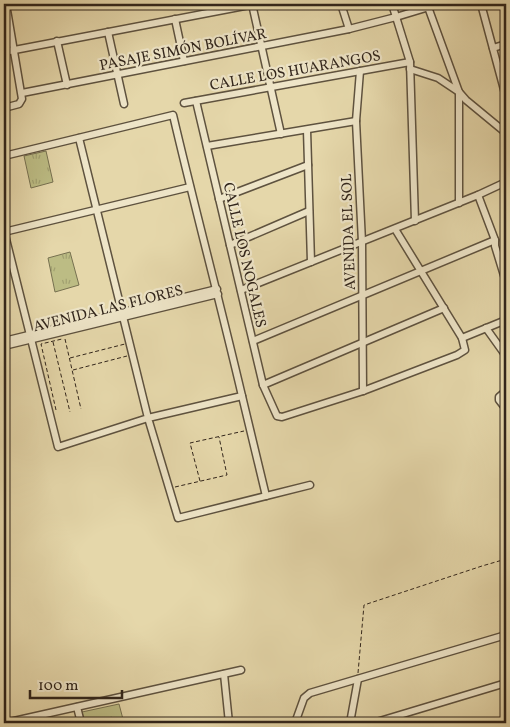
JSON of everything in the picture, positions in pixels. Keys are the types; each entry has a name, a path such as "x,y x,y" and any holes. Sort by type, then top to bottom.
{"street":[{"path":"4,108 21,102 22,93 6,4"},
{"path":"4,52 254,4 282,134"},
{"path":"341,4 349,29"},
{"path":"392,4 410,66 415,220"},
{"name":"PASAJE SIMÓN BOLÍVAR","path":"22,93 349,29 440,4"},
{"path":"481,4 506,97"},
{"path":"428,7 458,92 458,203"},
{"path":"174,19 184,61"},
{"path":"108,32 124,104"},
{"path":"57,42 67,85"},
{"path":"493,48 506,44"},
{"path":"410,66 438,78 458,92 506,133"},
{"name":"CALLE LOS HUARANGOS","path":"184,103 360,71 410,66"},
{"name":"AVENIDA EL SOL","path":"360,71 356,122 362,242 363,391"},
{"name":"CALLE LOS NOGALES","path":"196,101 264,385 275,413 277,416 282,417 363,391"},
{"path":"4,156 172,115 218,291 266,496"},
{"path":"207,146 356,122"},
{"path":"307,130 310,262"},
{"path":"79,138 148,418 178,518 310,486"},
{"path":"219,199 308,165"},
{"path":"241,290 506,182"},
{"path":"190,187 4,232 30,337 35,350 58,447 148,418 242,396"},
{"path":"478,195 495,240 495,246 506,282"},
{"path":"230,245 309,211"},
{"path":"363,391 462,353 465,347 462,338 395,228"},
{"path":"253,341 495,240"},
{"name":"AVENIDA LAS FLORES","path":"4,341 30,337 218,291"},
{"path":"264,385 444,308"},
{"path":"462,338 506,320"},
{"path":"486,328 506,356"},
{"name":"AVENIDA LAS FLORES","path":"4,346 30,337"},
{"path":"506,391 499,397 499,400 506,409"},
{"path":"295,723 304,698 310,693 506,635"},
{"path":"5,723 241,670"},
{"path":"224,674 227,723"},
{"path":"350,723 358,679"},
{"path":"373,723 506,683"},
{"path":"77,707 81,723"}],"path":[{"path":"56,412 41,344 65,338 81,409"},
{"path":"53,342 70,412"},
{"path":"70,358 130,343"},
{"path":"72,370 132,355"},
{"path":"200,481 190,444 250,430"},
{"path":"169,488 227,475 219,437"},
{"path":"358,679 364,605 506,559"}],"green space":[{"path":"46,151 53,182 31,188 24,156"},
{"path":"70,252 79,285 55,292 48,258"},
{"path":"119,704 124,723 85,723 82,712"}]}
